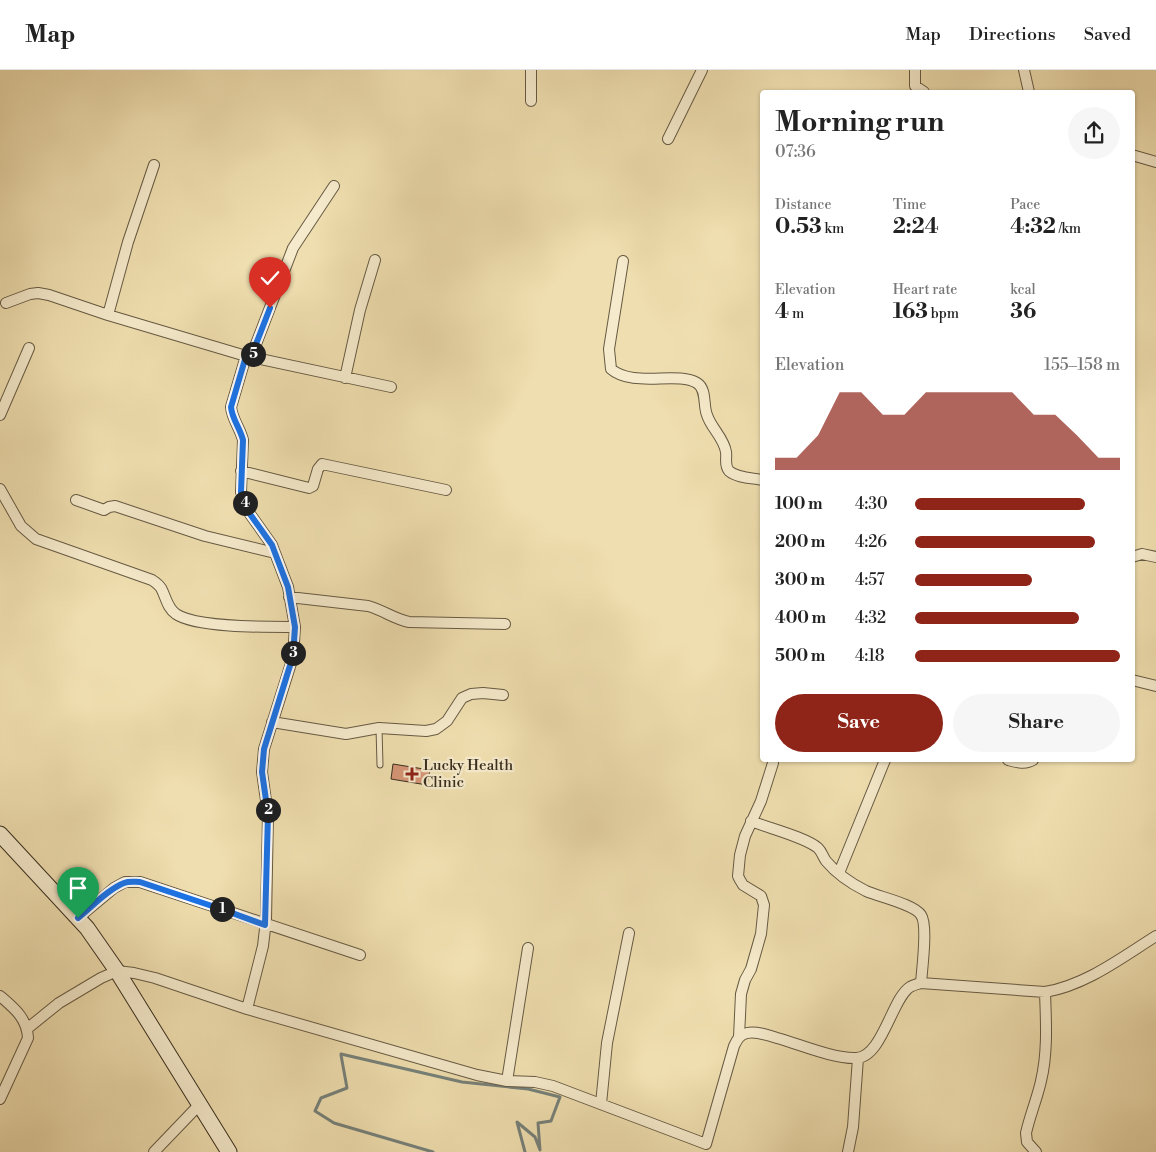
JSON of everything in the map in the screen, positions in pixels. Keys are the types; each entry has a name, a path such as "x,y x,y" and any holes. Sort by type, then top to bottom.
{"main road":[{"path":"0,834 78,918 117,971 229,1152"}],"street":[{"path":"531,70 531,101"},
{"path":"668,139 702,70"},
{"path":"915,70 915,86 921,90"},
{"path":"1024,70 1029,90"},
{"path":"1135,157 1156,162"},
{"path":"108,315 128,242 154,165"},
{"path":"247,1009 263,946 265,925 268,814 262,772 264,749 293,656 295,627 288,587 275,553 245,504 241,492 243,440 232,415 231,407 249,356 293,248 334,186"},
{"path":"346,378 360,310 375,260"},
{"path":"623,261 609,349 611,370 617,374 633,378 687,379 698,383 702,390 706,414 710,424 723,442 726,464 729,470 736,474 760,480"},
{"path":"6,303 38,293 49,295 108,315 249,356 391,387"},
{"path":"0,415 29,348"},
{"path":"241,471 309,488 313,486 318,469 322,464 446,490"},
{"path":"0,489 22,526 36,539 152,580 160,587 168,605 176,615 202,622 295,627"},
{"path":"76,500 104,510 109,506 115,506 205,536 275,553"},
{"path":"1135,554 1148,554 1156,557"},
{"path":"289,597 368,606 409,622 505,624"},
{"path":"1135,681 1156,686"},
{"path":"272,722 346,734 379,728 426,732 436,729 447,721 462,698 471,694 483,693 503,695"},
{"path":"839,873 884,762"},
{"path":"1014,762 1030,762"},
{"path":"28,1028 59,1003 101,978 117,971 155,978 247,1009 477,1075 507,1081 535,1082 553,1086 601,1104 703,1148 734,1046 739,1037 741,994 751,969 761,934 764,904 761,896 743,885 738,876 742,844 762,801 772,763"},
{"path":"751,822 810,843 819,849 827,861 839,873 862,889 879,897 908,905 918,911 923,917 924,929 921,983"},
{"path":"78,918 114,888 125,882 140,882 360,955"},
{"path":"601,1104 608,1043 629,933"},
{"path":"739,1037 748,1033 766,1035 840,1056 858,1058 868,1052 878,1042 904,994 910,987 921,983 1045,992 1064,989 1097,973 1156,936"},
{"path":"507,1081 528,948"},
{"path":"1036,1152 1028,1142 1026,1133 1042,1079 1046,1028 1045,992"},
{"path":"0,996 23,1018 28,1028 28,1038 0,1099"},
{"path":"848,1152 853,1128 858,1058"},
{"path":"154,1152 200,1105"}],"lane":[{"path":"379,728 380,765"}],"building":[{"path":"393,764 430,770 427,785 391,779"}],"waterway":[{"path":"341,1054 462,1082 528,1089 560,1097 551,1121 538,1123 540,1150 535,1137 517,1122 525,1152"},
{"path":"341,1055 347,1088 321,1098 315,1111 334,1123 433,1152"}],"place":[{"name":"Lucky Health Clinic","path":"412,774"}],"route":[{"path":"78,918 114,888 125,882 132,881 140,882 265,925 268,814 262,772 264,749 284,690 293,656 295,627 288,587 272,545 250,514 241,492 243,440 232,415 231,407 246,356 251,357 270,308"}]}
